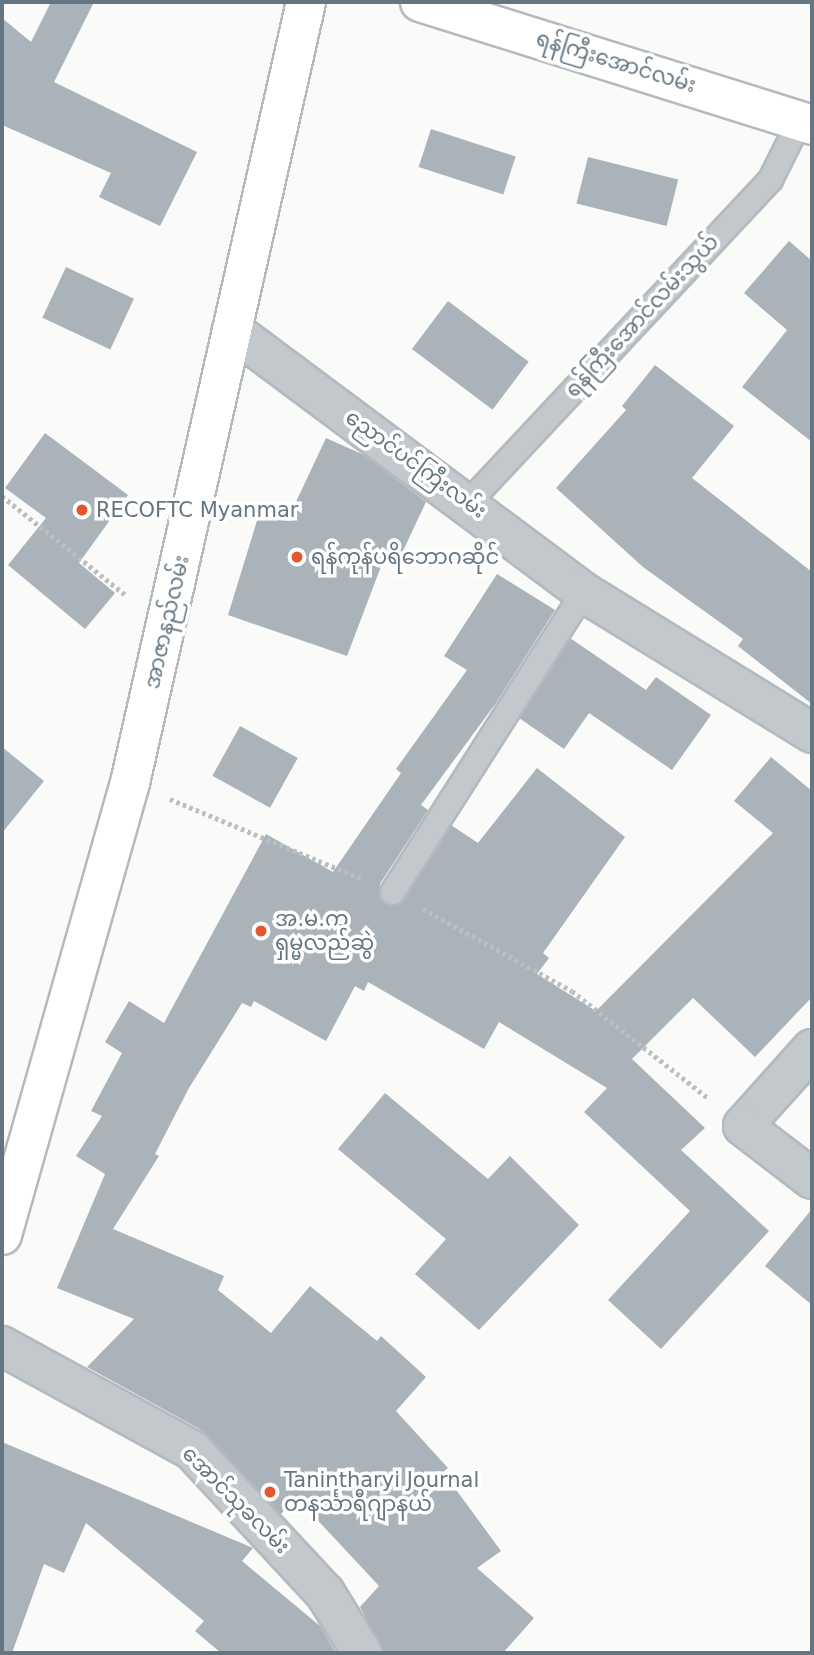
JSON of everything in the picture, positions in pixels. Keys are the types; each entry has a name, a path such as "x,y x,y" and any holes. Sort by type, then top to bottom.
{"main road":[{"name":"အာဇာနည်လမ်း","path":"2,1235 130,783 306,2"},
{"name":"ရန်ကြီးအောင်လမ်း","path":"420,2 806,122"}],"street":[{"name":"ညောင်ပင်ကြီးလမ်း","path":"232,330 468,502 583,592 812,733"},
{"path":"812,1049 743,1126 812,1179"},
{"name":"အောင်သုခလမ်း","path":"2,1346 192,1450 325,1593 362,1653"}],"lane":[{"name":"ရန်ကြီးအောင်လမ်းသွယ်","path":"468,502 770,179 806,122"},
{"path":"392,892 583,592"}],"path":[{"path":"2,496 166,627"},
{"path":"130,783 392,892 572,991 743,1126"}],"building":[{"path":"51,2 94,2 54,82 197,152 160,226 99,197 111,173 2,125 2,18 31,42"},
{"path":"431,129 516,157 503,195 419,167"},
{"path":"588,157 678,179 667,226 576,204"},
{"path":"789,241 812,261 812,442 742,387 787,330 744,293"},
{"path":"66,267 134,299 110,349 42,318"},
{"path":"448,301 529,362 493,410 412,349"},
{"path":"655,365 734,426 692,478 812,572 812,704 738,646 743,639 643,567 556,488 626,410 622,406"},
{"path":"45,433 128,495 79,563 115,593 85,629 8,565 46,518 5,488"},
{"path":"326,438 364,455 426,502 401,555 388,548 347,656 228,615 260,511 287,521"},
{"path":"497,574 555,610 496,703 421,805 428,810 380,884 380,899 391,906 403,900 451,825 478,843 537,768 625,837 543,953 549,958 537,974 596,1011 773,833 734,801 771,757 812,791 812,997 755,1057 693,998 632,1059 705,1128 681,1150 769,1231 661,1349 608,1300 690,1211 584,1112 607,1088 499,1022 484,1049 368,982 364,991 355,986 326,1041 254,1001 251,1007 242,1003 189,1088 155,1154 159,1156 113,1229 224,1276 218,1290 271,1333 310,1286 377,1341 381,1336 426,1377 396,1411 448,1468 443,1472 501,1551 477,1568 534,1618 503,1653 384,1653 360,1607 379,1586 296,1497 281,1514 203,1431 87,1367 134,1319 57,1288 105,1174 76,1156 102,1116 91,1111 122,1053 105,1042 129,1001 164,1023 266,834 333,872 401,773 396,769 467,670 444,656"},
{"path":"570,638 646,690 656,677 711,715 672,770 589,713 564,749 519,718"},
{"path":"240,726 298,758 270,808 212,776"},
{"path":"2,747 44,781 2,833"},
{"path":"385,1093 488,1179 510,1156 579,1225 479,1330 415,1274 446,1239 338,1149"},
{"path":"812,1209 812,1305 765,1266"},
{"path":"2,1442 253,1548 242,1561 320,1626 336,1653 221,1653 195,1631 204,1621 86,1523 64,1573 44,1564 12,1653 2,1653"}],"place":[{"name":"RECOFTC Myanmar","path":"82,510"},
{"name":"ရန်ကုန်ပရိဘောဂဆိုင်","path":"297,557"},
{"name":"အ.မ.က ရှမ္မလည်ဆွဲ","path":"261,931"},
{"name":"Tanintharyi Journal တနင်္သာရီဂျာနယ်","path":"270,1492"}]}
